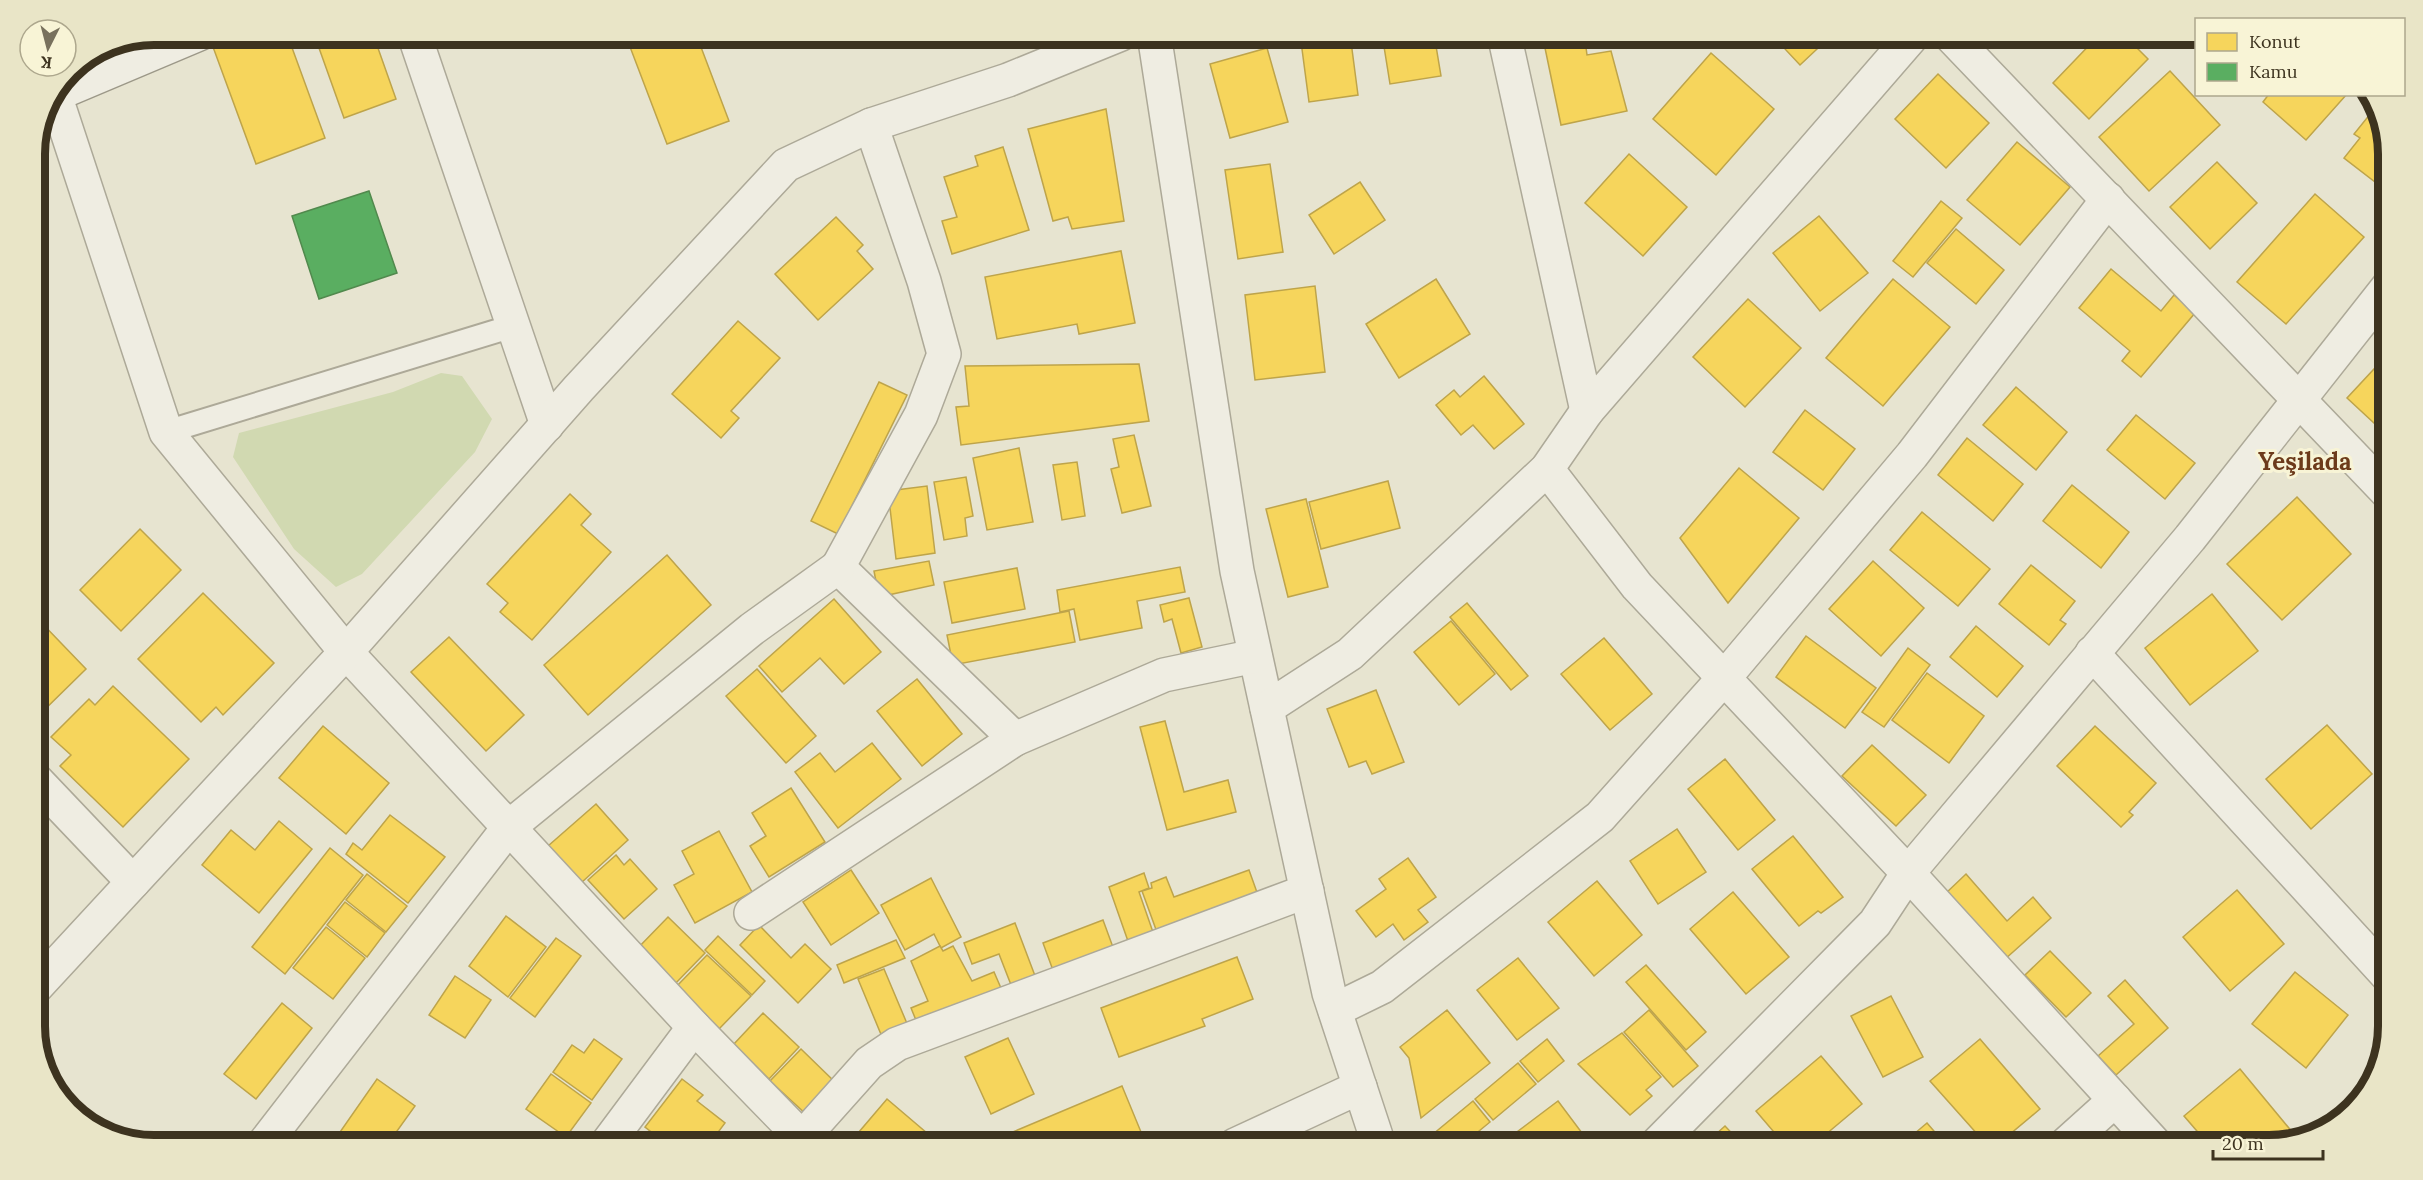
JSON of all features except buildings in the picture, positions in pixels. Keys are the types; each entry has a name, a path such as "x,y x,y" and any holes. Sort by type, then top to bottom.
{"street":[{"path":"65,90 173,45"},
{"path":"418,45 547,425"},
{"path":"45,977 346,652 547,425 786,165 871,125 1008,80 1094,45"},
{"path":"1156,45 1236,571 1335,1010 1375,1135"},
{"path":"1506,45 1587,411"},
{"path":"1267,708 1350,654 1547,469 1587,411 1904,45"},
{"path":"1960,45 2300,398 2378,482"},
{"path":"57,105 166,432 346,652 694,1027 799,1135"},
{"path":"271,1135 509,827 752,629 838,567 921,415 944,354 924,281 871,125"},
{"path":"1335,1010 1382,987 1600,818 1724,678 1912,455 2108,199"},
{"path":"1667,1135 1875,923 1908,873 2190,538 2378,300"},
{"path":"1547,469 1637,586 1908,873 2146,1135"},
{"path":"838,567 1015,739"},
{"path":"2092,653 2378,965"},
{"path":"751,913 1015,739 1164,675 1255,656"},
{"path":"45,790 133,882"},
{"path":"812,1135 869,1063 897,1044 1307,891"},
{"path":"614,1135 694,1027"},
{"path":"1258,1135 1360,1087"},
{"path":"2077,1135 2115,1100"}],"lane":[{"path":"166,432 513,326"}],"green space":[{"path":"441,373 462,376 492,419 475,452 362,574 336,587 294,549 233,457 239,433 393,392"}],"district":[{"name":"Yeşilada","path":"2305,461"}]}
